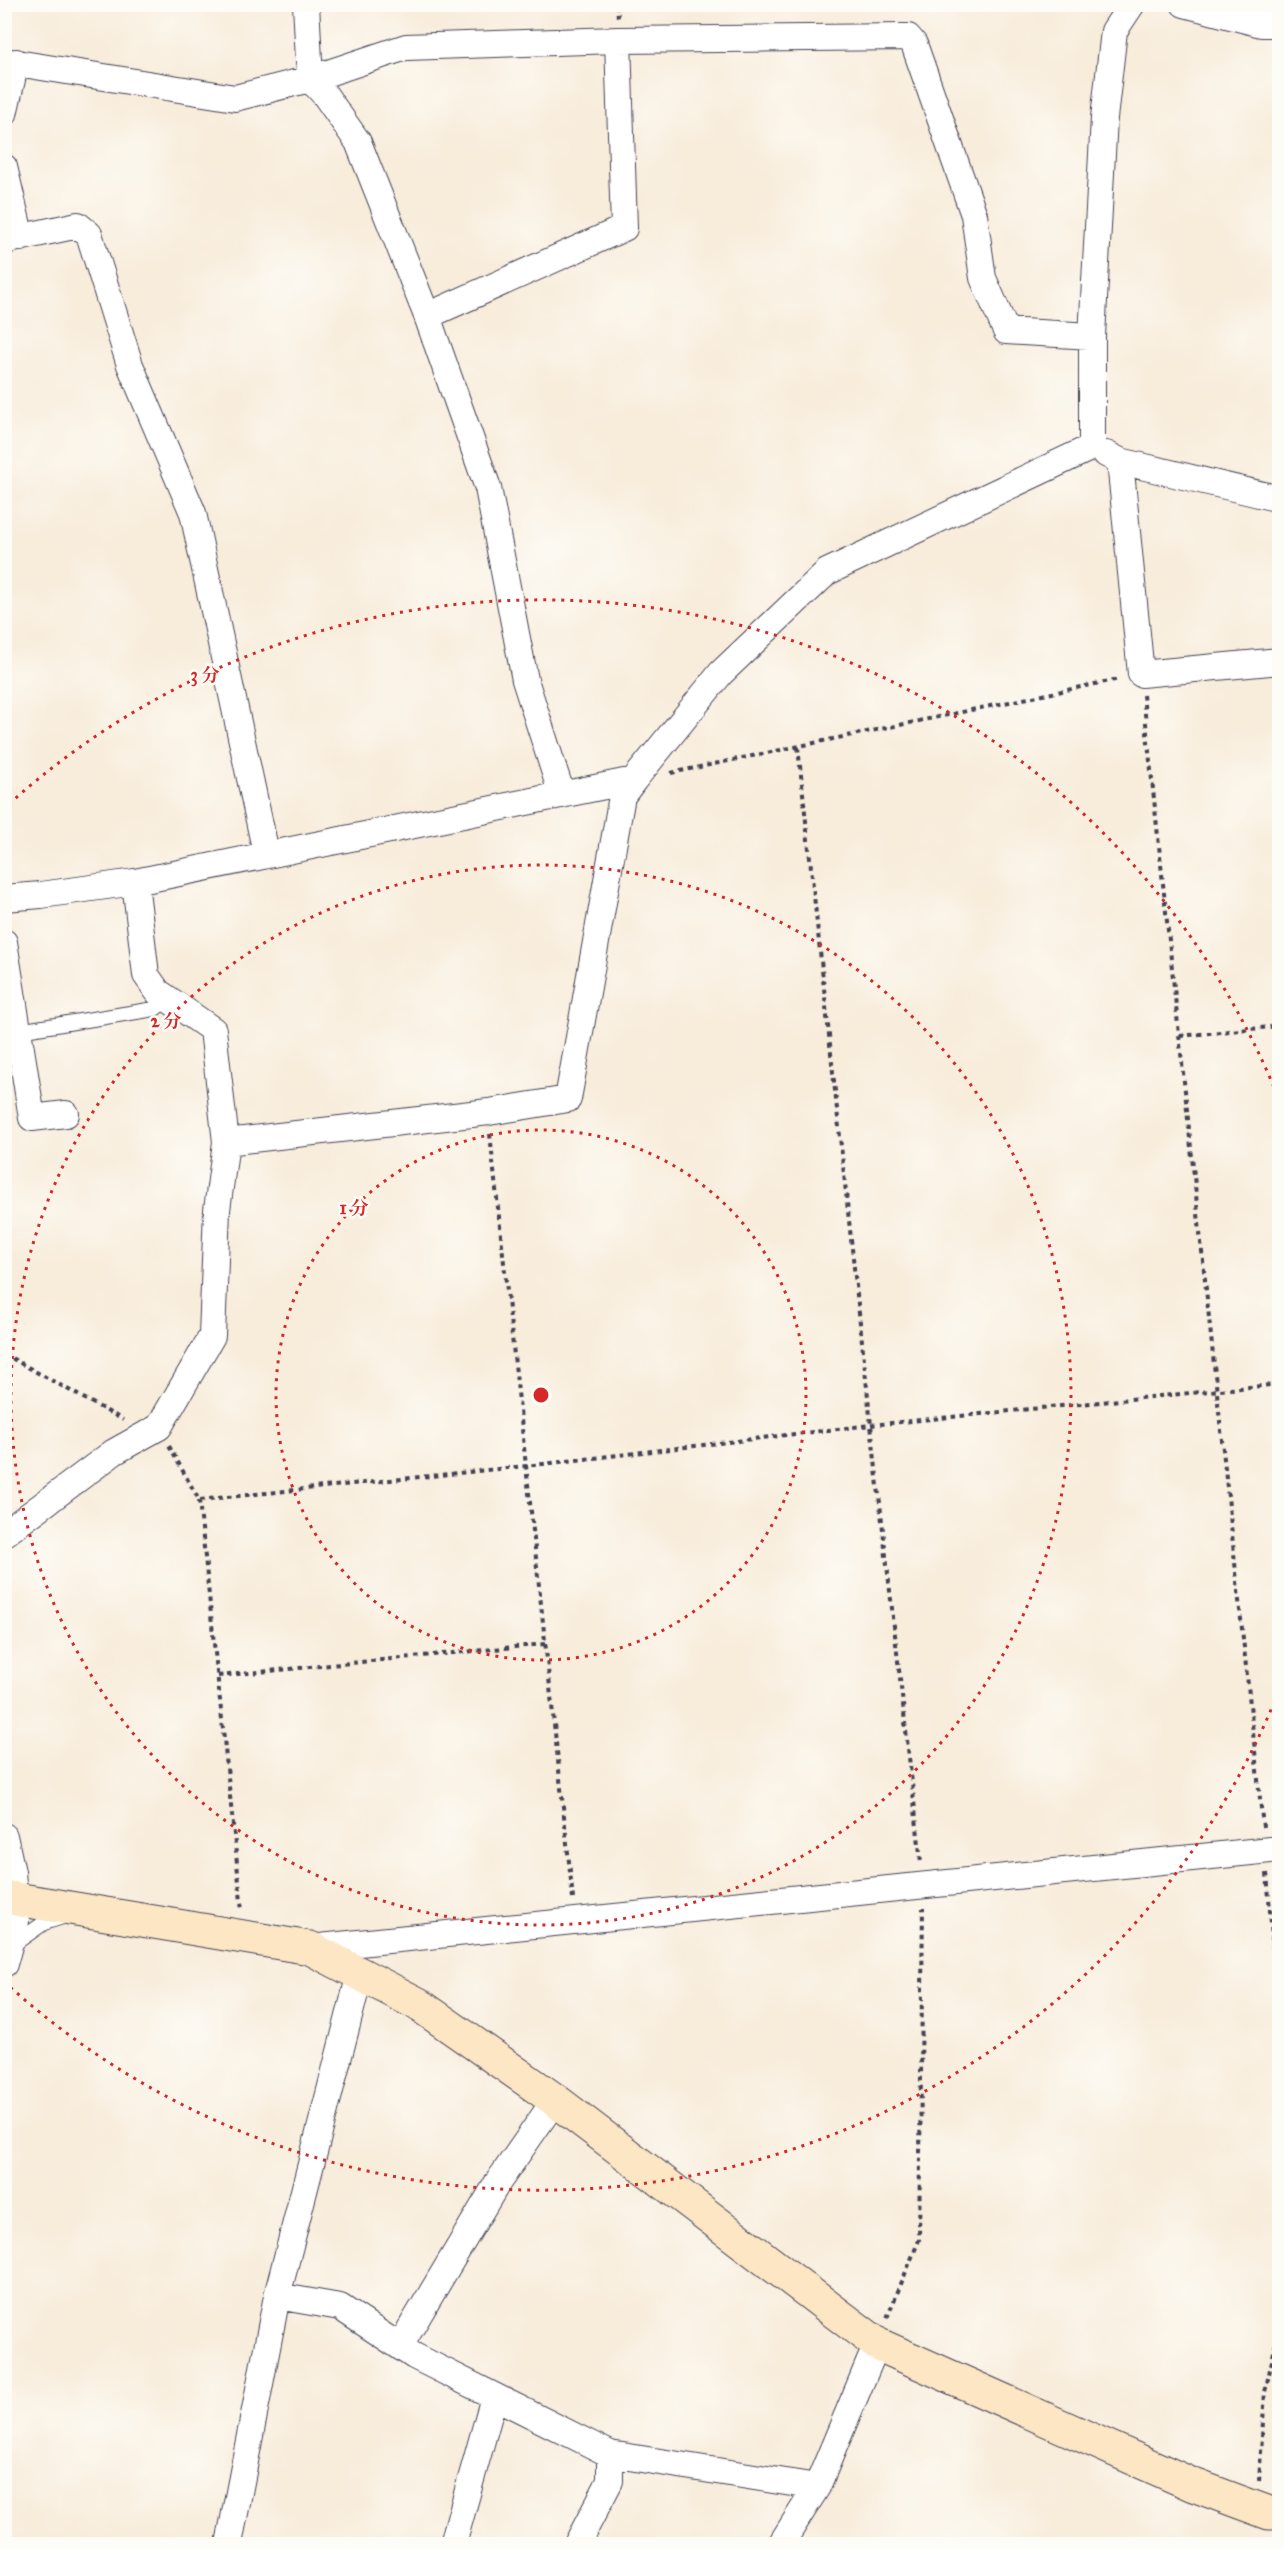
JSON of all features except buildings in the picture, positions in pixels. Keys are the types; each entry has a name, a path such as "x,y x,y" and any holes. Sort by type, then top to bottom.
{"street":[{"path":"306,4 310,79 325,95 358,142 427,316 488,488 525,680 562,795"},
{"path":"1092,447 1092,336 1098,193 1106,98 1114,31 1132,4"},
{"path":"1184,4 1261,24 1280,24"},
{"path":"4,114 10,61 235,98 310,79 406,47 618,40 908,37 914,44 974,215 983,278 1006,331 1092,336"},
{"path":"427,316 624,228 618,40"},
{"path":"4,167 13,239 78,225 89,234 130,365 193,513 266,854"},
{"path":"1092,447 1120,460 1280,500"},
{"path":"226,1142 489,1112 568,1099 622,796 634,780 721,673 827,572 1092,447"},
{"path":"1120,460 1141,674 1280,661"},
{"path":"4,898 135,882 634,780"},
{"path":"4,1534 114,1452 153,1431 212,1336 217,1210 226,1142 213,1030 158,992 146,975 135,882"},
{"path":"4,942 32,1118 66,1113"},
{"path":"4,1836 10,1898 16,1921 8,1955"},
{"path":"10,1898 310,1948 1273,1849"},
{"path":"310,1948 418,2004 555,2100 877,2344 1191,2484 1269,2511"},
{"path":"229,2544 278,2296 360,1974"},
{"path":"400,2346 498,2182 555,2100"},
{"path":"278,2296 340,2307 414,2356 609,2454 817,2487"},
{"path":"781,2544 817,2487 877,2344"},
{"path":"453,2544 494,2397"},
{"path":"578,2544 610,2481 609,2454"}],"lane":[{"path":"18,1031 155,1010 168,999"},
{"path":"8,1955 44,1923 65,1916 93,1911"}],"path":[{"path":"634,780 1141,674 1216,1392 1273,1849 1280,2037"},
{"path":"798,747 923,1885 919,2240 877,2344"},
{"path":"1180,1036 1280,1026"},
{"path":"489,1112 575,1921"},
{"path":"4,1354 153,1431 199,1500 245,1938"},
{"path":"199,1500 526,1466 871,1425 1280,1384"},
{"path":"218,1677 545,1644"},
{"path":"1269,2511 1265,2392 1280,2325"}]}
